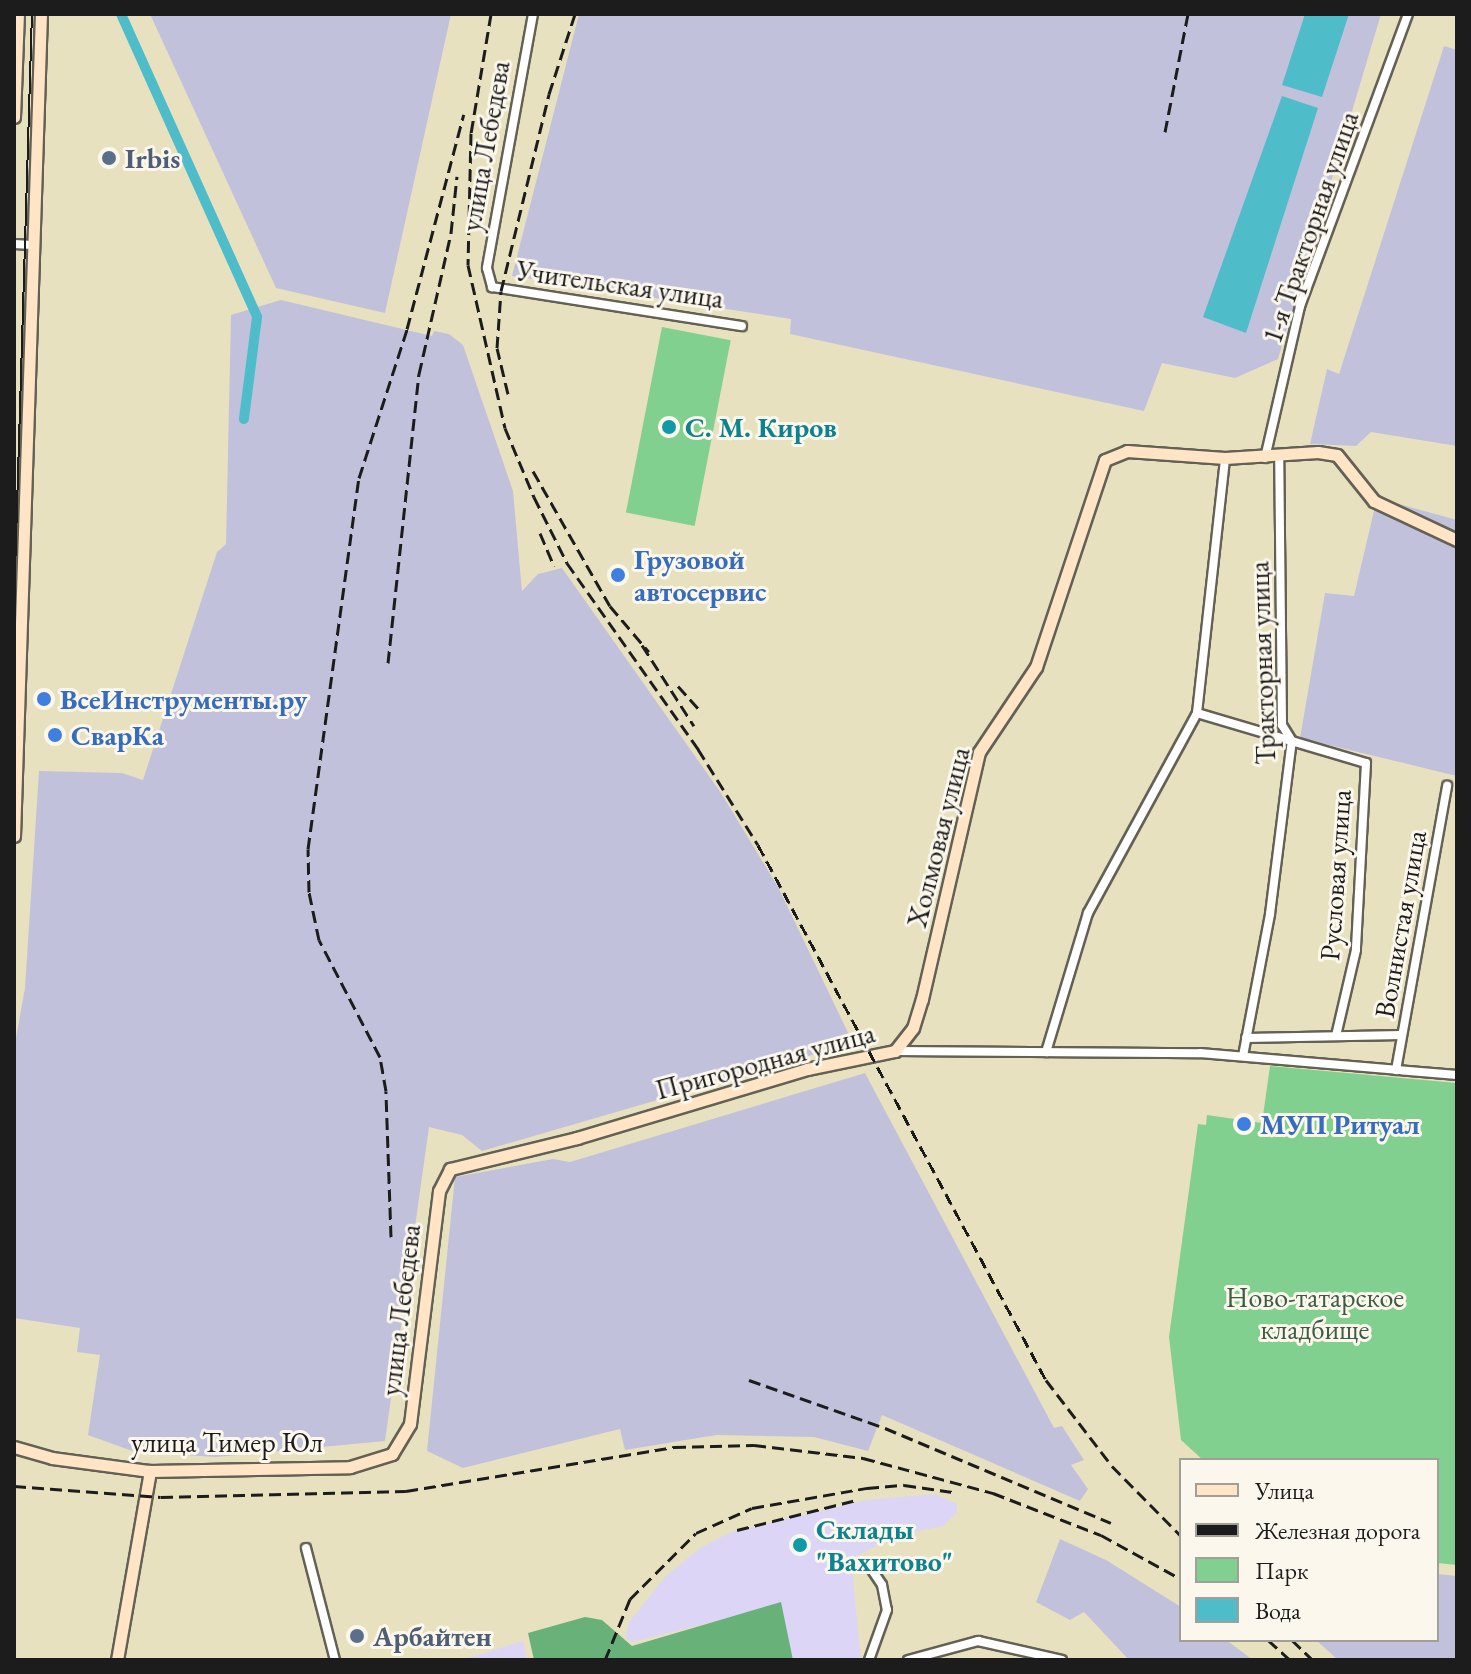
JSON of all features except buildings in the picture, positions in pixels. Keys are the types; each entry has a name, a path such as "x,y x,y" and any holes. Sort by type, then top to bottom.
{"street":[{"path":"14,117 18,14"},
{"path":"14,836 41,14"},
{"name":"улица Лебедева","path":"492,287 487,268 533,14"},
{"name":"1-я Тракторная улица","path":"1265,458 1300,306 1408,14"},
{"path":"14,244 32,245"},
{"name":"Учительская улица","path":"492,287 742,326"},
{"name":"Холмовая улица","path":"895,1051 913,1028 922,999 979,752 1036,667 1105,460 1127,451 1225,458"},
{"path":"1046,1052 1088,913 1197,713 1225,458 1265,458 1318,452 1337,455 1374,501 1457,540"},
{"name":"Тракторная улица","path":"1243,1056 1270,914 1292,741 1282,725 1279,457"},
{"path":"1197,713 1292,741"},
{"name":"Русловая улица","path":"1292,741 1366,763 1356,950 1336,1036"},
{"name":"Волнистая улица","path":"1396,1070 1447,786"},
{"path":"1246,1038 1402,1035"},
{"name":"Пригородная улица","path":"450,1169 577,1138 807,1069 895,1051 1243,1056 1457,1075"},
{"name":"улица Лебедева","path":"392,1454 410,1424 439,1191 450,1169"},
{"name":"улица Тимер Юл","path":"14,1447 52,1458 150,1471 350,1467 392,1454"},
{"path":"117,1660 150,1471"},
{"path":"306,1548 335,1660"},
{"path":"868,1564 882,1585 887,1610 869,1660"},
{"path":"908,1660 978,1641 1062,1660"}],"shaded area":[{"path":"150,14 451,14 385,313 276,288"},
{"path":"579,14 1381,14 1278,359 1235,378 1162,363 1144,411 790,334 791,319 512,276"},
{"path":"1444,46 1457,50 1457,446 1371,432 1356,446 1310,444 1327,369 1339,374"},
{"path":"281,300 432,336 434,331 449,334 463,345 513,491 522,591 538,574 562,568 721,793 778,887 853,1043 482,1151 462,1135 429,1127 385,1441 216,1457 135,1452 88,1435 100,1355 77,1352 80,1328 14,1318 14,1049 25,988 39,771 122,773 143,780 217,552 226,544 231,315"},
{"path":"1377,498 1457,520 1457,776 1300,738 1325,593 1354,596"},
{"path":"865,1073 1054,1428 1062,1426 1084,1460 1071,1465 1088,1489 1080,1501 882,1415 868,1451 814,1437 716,1435 625,1450 620,1429 463,1468 427,1451 455,1177 553,1159 570,1162"},
{"path":"935,1494 957,1504 957,1512 943,1526 895,1536 851,1559 861,1660 788,1660 772,1607 633,1642 625,1638 629,1622 665,1577 700,1548 731,1532 866,1500"},
{"path":"1060,1539 1106,1560 1179,1606 1179,1642 1229,1642 1253,1660 1129,1660 1084,1612 1070,1620 1036,1602"},
{"path":"1439,1574 1457,1576 1457,1660 1338,1660 1318,1642 1439,1642"},
{"path":"523,1641 527,1660 461,1660"}],"green space":[{"path":"662,327 731,340 695,526 626,513"},
{"name":"Ново-татарское кладбище","path":"1270,1066 1457,1083 1457,1565 1439,1563 1439,1458 1201,1458 1181,1440 1169,1337 1198,1124 1206,1125 1207,1115 1262,1123"},
{"path":"781,1602 793,1660 534,1660 528,1633 585,1617 602,1620 632,1646"}],"water":[{"path":"1305,14 1349,14 1322,97 1282,85"},
{"path":"1282,96 1318,108 1246,333 1203,317"}],"waterway":[{"path":"121,14 257,317 244,419"}],"tram line":[{"path":"14,605 32,14"}],"railway":[{"path":"491,14 471,133 468,265 505,428 534,497 567,563 698,749 758,845 1046,1380 1112,1466 1179,1534"},
{"path":"508,394 497,348 501,291 549,94 575,14"},
{"path":"1165,132 1188,14"},
{"path":"391,1237 386,1091 380,1057 319,940 309,892 308,849 359,478 407,329 464,114"},
{"path":"388,663 419,374 451,233 457,176"},
{"path":"533,471 610,606 649,652"},
{"path":"540,533 554,566"},
{"path":"642,645 694,726"},
{"path":"678,686 702,713"},
{"path":"749,1380 885,1428 1111,1523"},
{"path":"14,1486 161,1497 406,1491 674,1447 754,1445 863,1458 993,1493 1101,1535 1179,1578"},
{"path":"605,1660 630,1599 696,1533 752,1508 867,1488 904,1485 952,1492"},
{"path":"737,1530 856,1500"},
{"path":"1270,1642 1290,1660"},
{"path":"1294,1642 1313,1660"}],"place":[{"name":"Irbis","path":"109,158"},
{"name":"С. М. Киров","path":"669,427"},
{"name":"Грузовой автосервис","path":"618,575"},
{"name":"ВсеИнструменты.ру","path":"44,699"},
{"name":"СварКа","path":"55,735"},
{"name":"МУП Ритуал","path":"1244,1124"},
{"name":"Склады \"Вахитово\"","path":"800,1545"},
{"name":"Арбайтен","path":"357,1636"}]}
